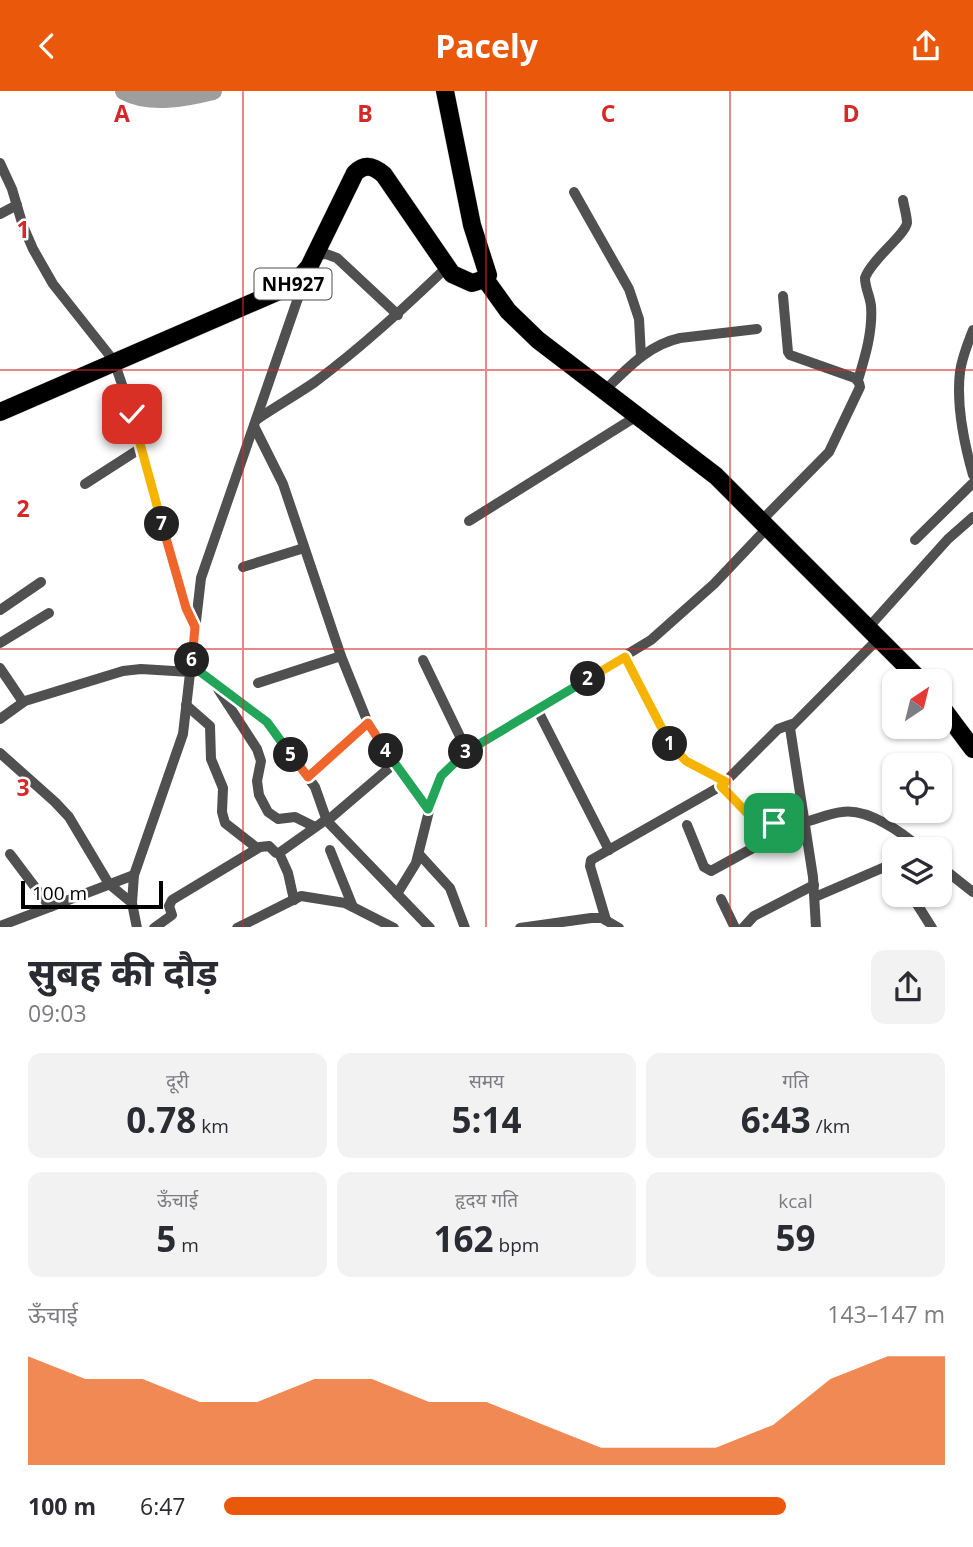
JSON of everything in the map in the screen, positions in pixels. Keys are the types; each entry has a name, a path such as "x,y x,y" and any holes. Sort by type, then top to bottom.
{"main road":[{"path":"445,91 472,225 488,275 477,283 465,281 446,268"},
{"name":"NH927","path":"0,412 293,285 312,261 355,173 365,166 372,166 384,175 446,268"},
{"path":"485,279 508,311 538,340 716,476 909,669"},
{"path":"952,721 973,749"}],"street":[{"path":"0,163 12,189 28,239 53,284 114,361 182,597 195,627"},
{"path":"574,191 629,289 639,320 641,356"},
{"path":"397,894 412,872 419,854 428,809 441,776 467,751 651,640 714,584 829,452 860,387 858,380 866,354 871,316 865,278 882,252 906,227 903,200"},
{"path":"0,214 17,205"},
{"path":"137,927 132,903 134,875 183,734 201,578 312,261 326,254 337,258 398,315"},
{"path":"255,423 313,383 398,315 446,268"},
{"path":"783,296 790,355 858,380"},
{"path":"604,391 641,356 674,339 757,328"},
{"path":"973,330 960,373 965,440 973,475"},
{"path":"961,402 973,401"},
{"path":"469,521 637,416"},
{"path":"255,423 277,469 341,656 368,723 428,809"},
{"path":"85,484 141,448"},
{"path":"915,540 973,483"},
{"path":"816,927 814,885 790,731 792,724 873,633 948,539 973,517"},
{"path":"243,567 304,548"},
{"path":"0,610 41,582"},
{"path":"0,643 49,613"},
{"path":"258,683 341,656"},
{"path":"625,657 664,735 678,754 724,784 751,817 768,823 804,820 843,811 853,812 890,825 906,837"},
{"path":"423,660 467,751"},
{"path":"0,668 23,702"},
{"path":"0,719 23,702 132,669 190,669 212,681 267,722 315,786 327,820 430,927"},
{"path":"212,681 257,748 261,761 257,789 268,812 278,819 295,817 315,827"},
{"path":"186,705 210,726 211,759 223,788 222,811 225,823 257,848"},
{"path":"537,709 609,850"},
{"path":"308,777 368,723"},
{"path":"606,920 589,863 724,784 778,729 792,724"},
{"path":"0,753 55,801 69,817 109,884 132,903"},
{"path":"279,853 327,820 395,763"},
{"path":"687,825 704,867 711,871 753,848 779,822"},
{"path":"154,927 172,915 169,906 172,900 257,848 270,846 279,853 288,873 294,900"},
{"path":"330,850 353,907"},
{"path":"10,854 50,907"},
{"path":"419,854 450,888 465,927"},
{"path":"815,897 882,868"},
{"path":"0,926 134,875"},
{"path":"952,875 973,892"},
{"path":"743,927 754,916 814,885"},
{"path":"237,927 301,896 345,903 394,927"},
{"path":"721,899 735,927"},
{"path":"919,907 932,927"},
{"path":"520,927 591,918 606,920 619,927"}],"waterway":[{"path":"124,91 156,99 179,98 213,91"}],"route":[{"path":"132,414 182,597 195,627 191,665 267,722 308,777 368,723 428,809 441,776 467,751 625,657 664,735 678,754 726,782 721,786 751,817 774,823"}]}
